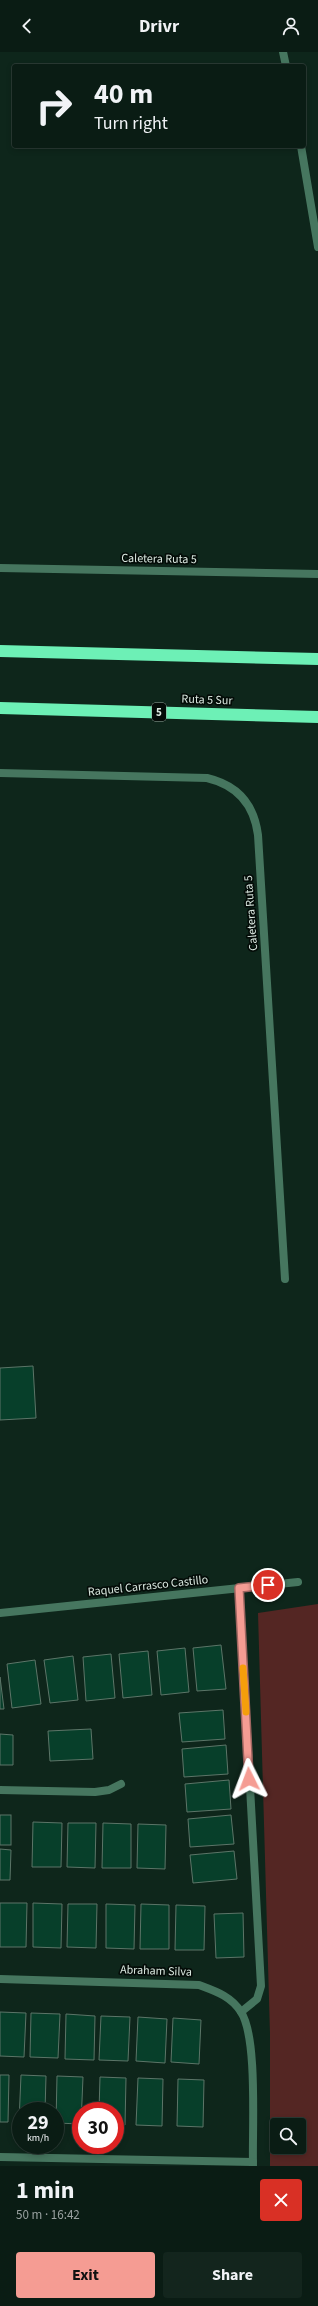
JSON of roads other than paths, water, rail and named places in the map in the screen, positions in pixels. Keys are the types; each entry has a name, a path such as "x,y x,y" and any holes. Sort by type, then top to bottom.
{"highway":[{"path":"0,651 318,660"},
{"name":"Ruta 5 Sur","path":"0,708 318,716"}],"street":[{"path":"283,52 286,64"},
{"path":"301,148 318,247"},
{"name":"Caletera Ruta 5","path":"0,568 318,574"},
{"name":"Caletera Ruta 5","path":"0,773 207,778 233,788 251,809 258,835 286,1279"},
{"name":"Raquel Carrasco Castillo","path":"0,1613 298,1582"},
{"path":"239,1588 261,1986 257,1999 242,2012"},
{"path":"0,1790 94,1792 109,1790 121,1784"},
{"name":"Abraham Silva","path":"0,1979 198,1984 224,1995 242,2012 251,2041 253,2164"},
{"path":"0,2157 105,2163 253,2164"}]}
